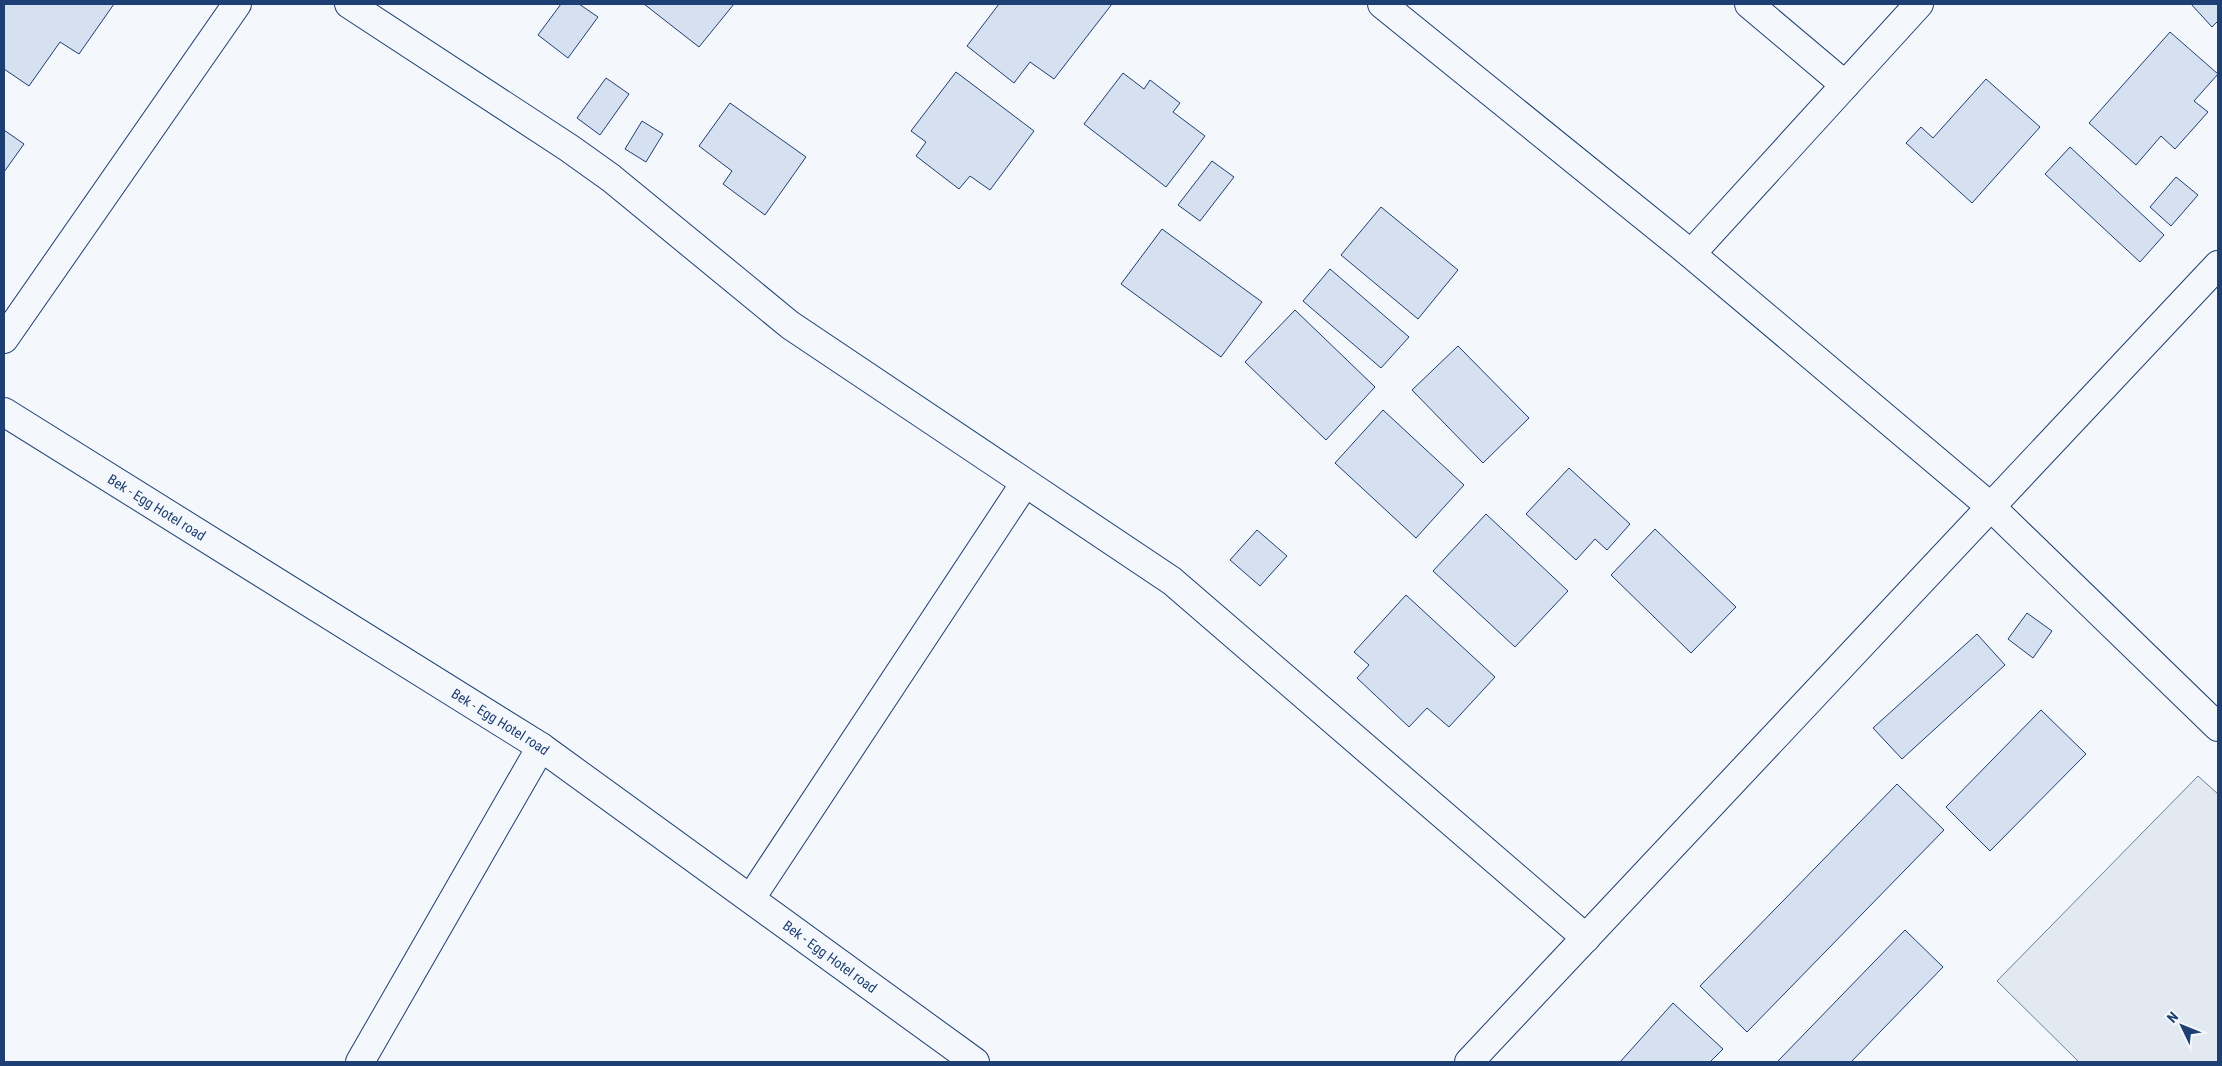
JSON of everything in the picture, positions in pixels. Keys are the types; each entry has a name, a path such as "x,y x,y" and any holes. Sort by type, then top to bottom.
{"street":[{"path":"4,339 237,4"},
{"path":"348,4 569,148 611,178 790,325 1172,581 1586,938"},
{"path":"1382,4 1691,254 1991,507 2218,727"},
{"path":"1749,4 1845,85"},
{"path":"1691,254 1919,4"},
{"path":"1469,1062 2218,265"},
{"name":"Bek - Egg Hotel road","path":"4,412 541,747 976,1062"},
{"path":"751,898 1025,483"},
{"path":"360,1062 541,747"}],"shaded area":[{"path":"2198,776 2218,794 2218,1062 2079,1062 1997,981"}],"building":[{"path":"4,4 114,4 79,54 60,42 29,86 4,69"},
{"path":"561,4 579,4 598,17 568,58 538,35"},
{"path":"644,4 734,4 699,47"},
{"path":"999,4 1112,4 1054,79 1030,62 1014,83 967,46"},
{"path":"2191,4 2218,4 2218,21 2212,27"},
{"path":"2170,32 2218,74 2194,101 2208,112 2175,149 2161,136 2136,165 2089,123"},
{"path":"956,72 1034,131 990,190 970,176 959,189 916,156 926,142 911,131"},
{"path":"1123,73 1144,89 1150,80 1180,103 1173,112 1205,136 1166,187 1084,124"},
{"path":"606,78 629,94 600,135 577,118"},
{"path":"1986,79 2040,127 1972,203 1906,143 1921,127 1933,138"},
{"path":"730,103 806,157 765,215 723,184 732,171 699,146"},
{"path":"642,121 663,134 646,162 625,149"},
{"path":"4,130 24,144 4,172"},
{"path":"2070,147 2164,235 2140,262 2045,174"},
{"path":"1212,161 1234,177 1200,221 1178,205"},
{"path":"2176,177 2198,195 2171,226 2150,207"},
{"path":"1381,207 1458,270 1418,319 1341,255"},
{"path":"1162,229 1262,302 1221,357 1121,284"},
{"path":"1330,269 1409,337 1381,368 1303,301"},
{"path":"1295,310 1375,387 1326,440 1245,362"},
{"path":"1458,346 1529,418 1483,463 1412,390"},
{"path":"1383,410 1464,485 1416,538 1335,463"},
{"path":"1569,468 1630,524 1607,550 1595,539 1576,560 1526,514"},
{"path":"1486,514 1568,591 1515,647 1433,571"},
{"path":"1655,529 1736,607 1691,653 1611,575"},
{"path":"1257,530 1287,556 1260,586 1230,560"},
{"path":"1406,595 1495,677 1449,727 1427,708 1409,727 1357,678 1369,665 1354,652"},
{"path":"2027,613 2052,631 2033,658 2008,639"},
{"path":"1977,634 2005,665 1902,759 1873,728"},
{"path":"2041,710 2086,754 1990,851 1946,807"},
{"path":"1897,784 1944,830 1747,1032 1700,986"},
{"path":"1905,930 1943,967 1851,1062 1777,1062"},
{"path":"1673,1003 1723,1049 1710,1062 1620,1062"}]}
